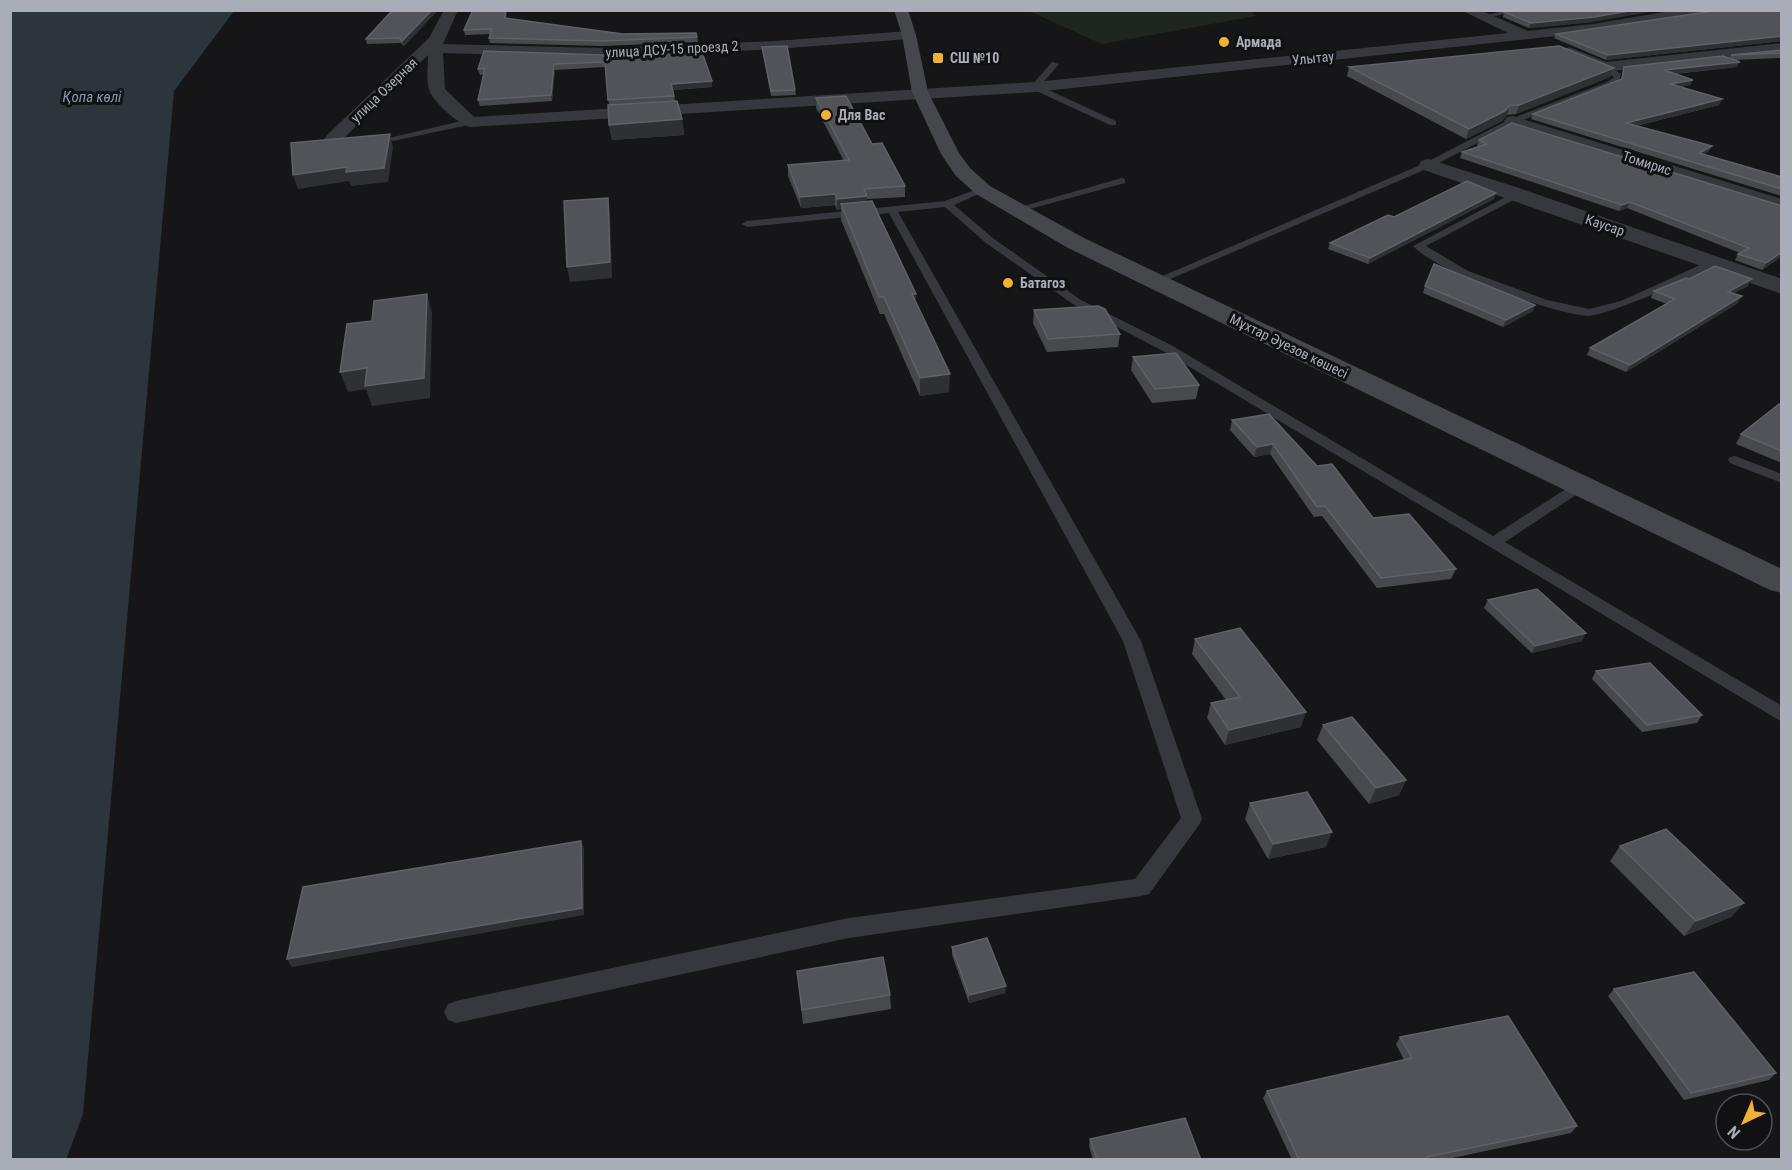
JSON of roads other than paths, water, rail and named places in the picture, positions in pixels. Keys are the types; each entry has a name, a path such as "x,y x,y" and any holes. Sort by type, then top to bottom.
{"main road":[{"name":"Мұхтар Әуезов көшесі","path":"900,10 909,35 920,92 950,154 963,172 983,190 1067,238 1782,582"}],"street":[{"name":"улица Озерная","path":"333,139 435,44 452,10"},
{"path":"1467,10 1604,67 1782,47"},
{"name":"Улытау","path":"920,92 1035,87 1527,36 1705,10"},
{"name":"улица ДСУ-15 проезд 2","path":"435,44 603,53 909,35"},
{"path":"435,44 437,90 470,122 920,92"},
{"name":"Томирис","path":"1514,121 1782,206"},
{"name":"Каусар","path":"1428,165 1782,287"}],"lane":[{"path":"1482,17 1520,10"},
{"path":"1055,64 1035,87 1113,123"},
{"path":"1156,281 1428,165 1514,121 1616,80 1618,76 1604,67"},
{"path":"393,138 470,122"},
{"path":"1015,210 1122,181"},
{"path":"747,224 947,204 983,190"},
{"path":"1517,194 1418,246 1464,273 1544,303 1589,313 1625,303 1713,263"},
{"path":"947,204 990,241 1077,302 1167,348 1782,715"},
{"path":"456,1012 849,928 1141,887 1192,819 1132,641 892,210"},
{"path":"1735,460 1782,479"},
{"path":"1493,543 1580,486"}],"water":[{"name":"Қопа көлі","path":"10,11 234,11 174,91 83,1114 66,1160 10,1159"}],"place":[{"name":"Армада","path":"1224,42"},
{"name":"СШ №10","path":"938,58"},
{"name":"Для Вас","path":"826,115"},
{"name":"Батагоз","path":"1008,283"}]}
